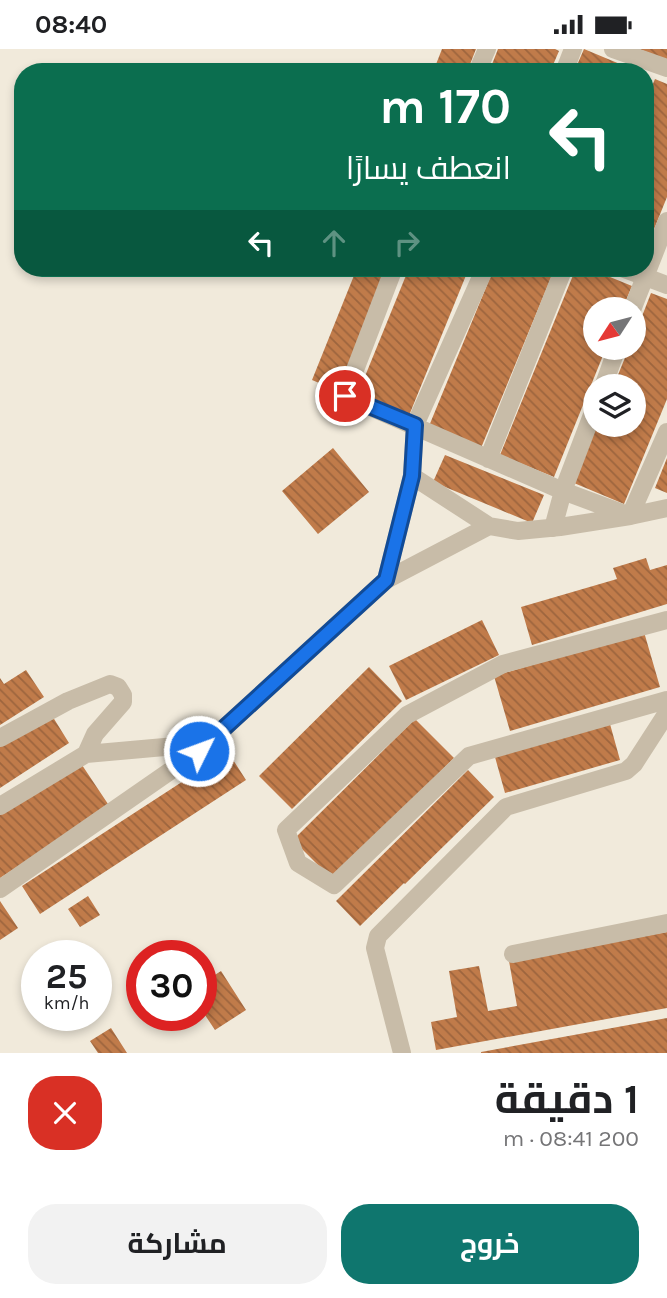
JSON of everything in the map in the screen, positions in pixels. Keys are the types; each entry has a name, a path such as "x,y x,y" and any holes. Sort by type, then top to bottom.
{"street":[{"path":"613,49 645,63"},
{"path":"654,252 667,221"},
{"path":"391,277 345,396 563,491 630,516"},
{"path":"386,580 412,476 415,425 481,277"},
{"path":"488,459 560,277"},
{"path":"637,297 644,277"},
{"path":"647,277 667,285"},
{"path":"630,516 667,432"},
{"path":"553,528 563,491 584,437"},
{"path":"412,476 489,526 518,531 553,528 667,508"},
{"path":"0,889 199,751 386,580 489,526"},
{"path":"666,626 503,664 407,715 286,830 298,863 334,885 469,756 667,700"},
{"path":"0,738 68,701 110,684 118,687 123,695 123,702 95,734 86,754"},
{"path":"402,1053 374,948 378,936 506,807 626,771 634,764 667,713"},
{"path":"0,806 86,754 187,745 199,751"},
{"path":"513,954 667,923"}],"building":[{"path":"442,49 476,49 471,63 437,63"},
{"path":"498,49 559,51 554,63 493,63"},
{"path":"584,49 617,63 578,63"},
{"path":"639,49 667,49 667,60"},
{"path":"655,79 667,84 667,197 654,229"},
{"path":"353,277 384,277 338,391 312,380"},
{"path":"405,277 465,277 408,418 357,396"},
{"path":"490,277 551,277 481,448 429,426"},
{"path":"572,277 610,277 632,286 627,297 583,297 583,361 601,361 596,374 583,374 583,405 554,477 500,455"},
{"path":"651,293 667,299 667,399 624,504 574,483 592,437 646,437 646,374 618,374 624,361 646,361 646,306"},
{"path":"333,448 369,492 318,534 282,491"},
{"path":"445,455 544,495 532,523 433,482"},
{"path":"667,458 667,493 655,488"},
{"path":"646,558 650,570 667,565 667,604 532,645 521,607 617,579 613,568"},
{"path":"482,620 499,655 406,700 389,666"},
{"path":"644,632 660,687 510,731 494,676"},
{"path":"369,667 402,701 292,809 259,776"},
{"path":"26,670 44,697 0,725 0,678 4,684"},
{"path":"51,714 69,743 0,788 0,747"},
{"path":"415,719 454,758 332,879 293,840"},
{"path":"610,724 620,760 505,793 495,757"},
{"path":"228,752 246,780 40,914 22,886"},
{"path":"80,762 110,807 0,878 0,815"},
{"path":"468,770 494,797 360,926 336,901"},
{"path":"88,896 100,915 80,927 68,909"},
{"path":"0,901 18,928 0,940"},
{"path":"667,932 667,1008 436,1050 431,1022 457,1017 449,971 479,966 488,1011 517,1006 509,961"},
{"path":"221,971 246,1010 217,1029 217,974"},
{"path":"667,1018 667,1053 481,1053 481,1052"},
{"path":"112,1030 127,1053 98,1053 90,1041"}],"route":[{"path":"199,751 386,580 412,476 415,425 345,396"}]}
